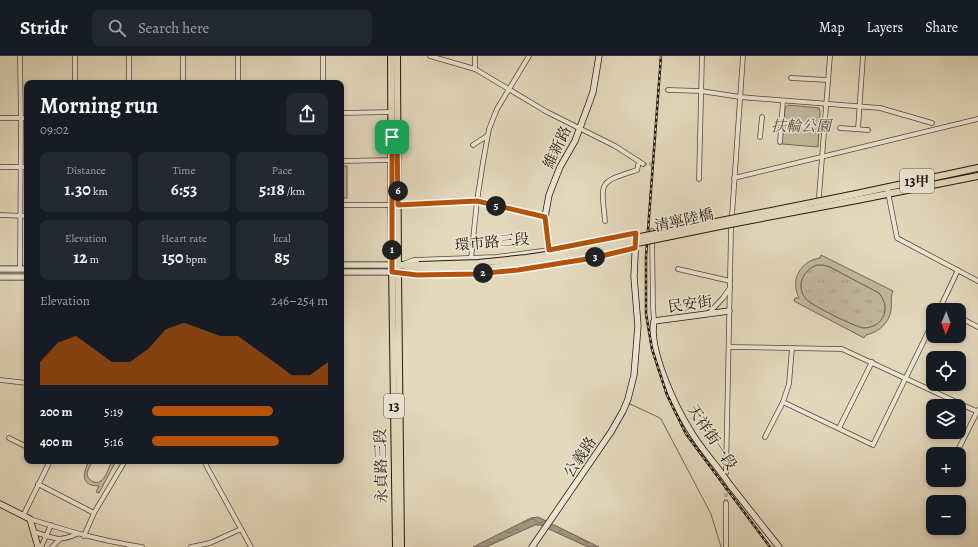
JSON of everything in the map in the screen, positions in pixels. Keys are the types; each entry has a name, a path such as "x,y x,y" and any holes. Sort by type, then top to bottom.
{"main road":[{"name":"13","path":"392,56 392,112 395,137 392,160 395,205"},
{"name":"13","path":"395,268 395,137 397,56"},
{"name":"13甲","path":"857,197 887,187 978,168"},
{"name":"13甲","path":"857,197 888,194 978,176"},
{"name":"清寧陸橋","path":"395,268 419,268 478,263 560,253 857,197"},
{"name":"永貞路三段","path":"395,268 396,547"},
{"name":"永貞路三段","path":"395,268 401,547"}],"street":[{"path":"20,56 20,269"},
{"path":"75,56 75,80"},
{"path":"129,56 129,80"},
{"path":"182,56 183,80"},
{"path":"238,56 238,80"},
{"path":"323,56 323,80"},
{"path":"430,56 475,69 547,112 615,146 641,163 637,170 609,179 604,184 602,190 605,221"},
{"path":"475,56 475,69"},
{"path":"471,259 477,201 487,136 497,109 529,56"},
{"name":"維新路","path":"549,250 545,217 549,195 553,183 575,141 593,92 599,56"},
{"path":"699,178 702,56"},
{"path":"724,474 729,347 731,230 742,56"},
{"path":"819,196 830,56"},
{"path":"858,129 863,56"},
{"path":"792,78 828,80"},
{"path":"668,90 701,91 740,97 880,108 932,123"},
{"path":"780,142 783,100"},
{"path":"344,113 392,112"},
{"path":"760,137 762,117"},
{"path":"0,118 21,118"},
{"path":"734,178 978,119"},
{"path":"840,128 868,130"},
{"path":"473,145 487,136"},
{"path":"344,161 392,160"},
{"path":"0,167 24,167"},
{"path":"887,187 897,238 978,281"},
{"path":"344,205 395,205 477,201 545,217"},
{"path":"0,215 21,216"},
{"name":"天祥街一段","path":"652,231 653,334 658,359 668,387 691,432 724,474 730,485 779,547"},
{"path":"635,248 636,233"},
{"name":"環市路三段","path":"395,268 414,260 471,259 549,250 636,233"},
{"name":"環市路三段","path":"395,268 417,275 458,275 511,271 593,258 635,248"},
{"name":"公義路","path":"532,547 611,432 628,399 634,375 638,320 634,282 635,248"},
{"path":"532,252 534,267"},
{"path":"344,265 395,268"},
{"path":"344,272 395,268"},
{"path":"0,269 24,269"},
{"name":"民安街","path":"678,269 730,281"},
{"path":"944,303 958,270"},
{"path":"0,277 24,277"},
{"path":"709,313 723,298 730,287"},
{"name":"民安街","path":"654,321 729,311"},
{"path":"966,321 978,327"},
{"path":"783,402 873,445 926,337"},
{"path":"729,347 842,348 978,411 960,447"},
{"path":"765,437 783,402 789,384 792,348"},
{"path":"839,428 872,362"},
{"path":"0,380 24,383"},
{"path":"9,438 24,446"},
{"path":"23,516 48,464"},
{"path":"84,536 94,513 123,464"},
{"path":"206,464 251,547"},
{"path":"38,484 94,513"},
{"path":"726,503 726,547"},
{"path":"0,504 30,519 77,534 120,544 142,547"},
{"path":"30,519 39,547"},
{"path":"39,547 50,525"},
{"path":"191,547 210,543 241,529"},
{"path":"34,532 59,540 66,539 77,534"},
{"path":"52,547 59,540"}],"green space":[{"name":"扶輪公園","path":"788,105 819,108 818,147 782,144 785,108"},
{"path":"344,166 347,166 347,198 344,198"},
{"path":"821,255 893,291 890,315 883,326 875,332 866,335 864,338 794,301 795,298 799,298 796,291 796,278 802,267 813,260 820,258","holes":["823,265 830,267 879,293 884,300 885,306 883,318 879,323 870,327 860,327 844,321 807,300 801,290 804,275 812,267"]},
{"path":"817,265 830,267 879,293 884,300 885,306 885,312 881,320 870,327 860,327 844,321 807,300 801,290 802,280 807,271"},
{"path":"88,464 91,464 87,476 94,482 99,482 104,477 111,464 114,464 99,493 96,492 99,486 89,484 86,481 85,470"}],"water":[{"path":"538,517 599,547 588,547 540,525 535,525 486,547 473,547 531,518"}],"waterway":[{"path":"628,403 661,419 711,514 721,547"}],"tunnel":[{"path":"643,164 655,164"},
{"path":"726,480 726,503"}],"railway":[{"path":"661,56 646,257 646,314 652,349 667,395 686,434 770,547"}],"route":[{"path":"392,137 397,137 398,205 477,201 545,217 549,250 636,233 635,248 593,258 518,270 458,275 417,275 392,272 392,137"}]}
